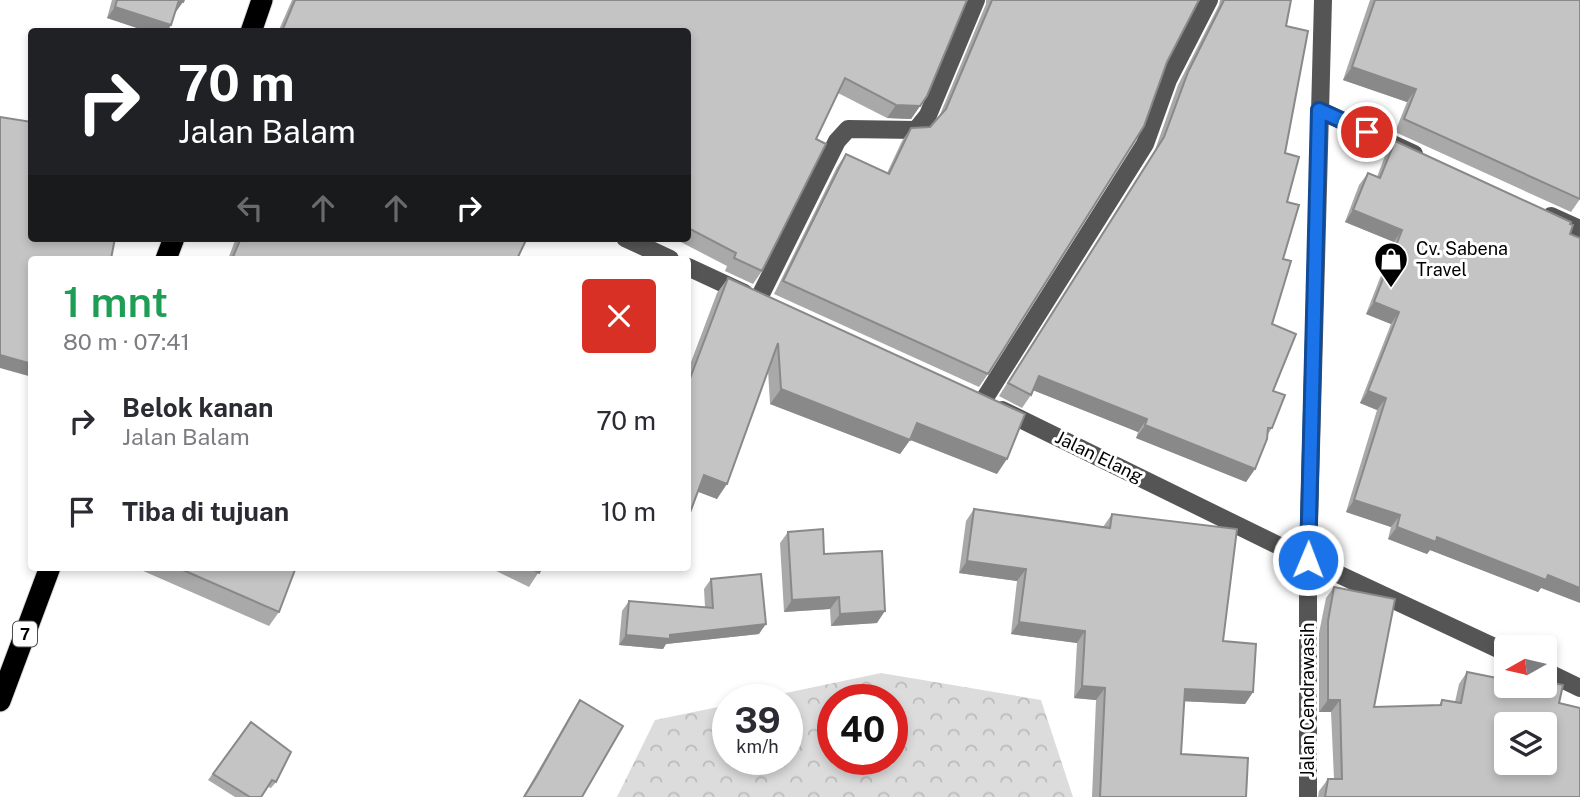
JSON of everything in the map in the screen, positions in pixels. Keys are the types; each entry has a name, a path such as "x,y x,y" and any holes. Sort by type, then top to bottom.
{"highway":[{"path":"252,28 262,0"},
{"name":"7","path":"0,701 49,571"}],"street":[{"path":"691,268 764,302 837,141 848,129 916,130 928,115 976,0"},
{"name":"Jalan Elang","path":"1209,0 1168,80 1145,144 977,398 1308,560 1494,647"},
{"name":"Jalan Cendrawasih","path":"1308,797 1308,560 1323,0"},
{"path":"1319,110 1431,161"},
{"path":"1530,206 1580,229"},
{"path":"634,242 664,256"},
{"path":"1558,677 1580,688"}],"green space":[{"path":"881,673 1041,700 1073,797 617,797 655,720 712,708 712,775 803,775 803,689 817,686 817,775 908,775 908,684 828,684"}],"building":[{"path":"117,0 179,0 171,25 115,7"},
{"path":"295,0 967,0 927,96 920,106 896,105 845,78 816,139 826,144 762,271 734,258 736,253 691,230 691,28 283,28"},
{"path":"992,0 1199,0 1167,62 1144,126 988,374 783,281 846,154 889,174 911,128 930,127 946,109"},
{"path":"1224,0 1291,0 1286,26 1308,31 1285,153 1299,157 1287,202 1299,205 1283,259 1291,261 1272,324 1296,334 1273,391 1285,395 1272,428 1268,428 1267,439 1255,469 1145,425 1147,419 1039,376 1031,395 1008,383 1164,137 1188,72"},
{"path":"1375,0 1580,0 1580,199 1404,119 1416,89 1352,67"},
{"path":"0,117 28,121 28,242 114,242 112,256 28,256 28,363 0,355"},
{"path":"1395,141 1571,222 1573,225 1570,234 1580,238 1580,588 1548,575 1546,580 1437,537 1436,542 1397,527 1400,515 1354,500 1386,398 1368,391 1399,312 1374,302 1402,230 1353,210 1368,173 1380,178"},
{"path":"239,242 525,242 518,256 233,256"},
{"path":"728,278 1025,414 1007,459 917,423 910,440 781,389 778,343 727,484 704,475 691,510 691,376"},
{"path":"974,509 1110,528 1112,514 1237,529 1223,641 1256,644 1253,692 1185,689 1181,754 1248,758 1246,797 1100,797 1105,688 1082,686 1085,631 1019,622 1026,569 967,561"},
{"path":"823,529 824,554 882,551 885,611 840,614 839,597 792,600 788,532"},
{"path":"185,571 294,571 279,612"},
{"path":"761,574 766,624 670,635 670,639 626,635 629,601 713,608 711,579"},
{"path":"1334,587 1395,599 1374,707 1441,705 1442,700 1461,703 1467,672 1494,677 1494,698 1558,698 1558,684 1563,685 1559,703 1580,708 1580,797 1325,797 1328,779 1342,779 1340,700 1328,700 1328,621"},
{"path":"580,700 623,726 582,797 524,797 537,776"},
{"path":"251,722 291,752 276,782 272,780 261,797 250,797 213,774"}],"place":[{"name":"Cv. Sabena Travel","path":"1391,289"}],"route":[{"path":"1308,560 1319,110 1367,132"}]}
